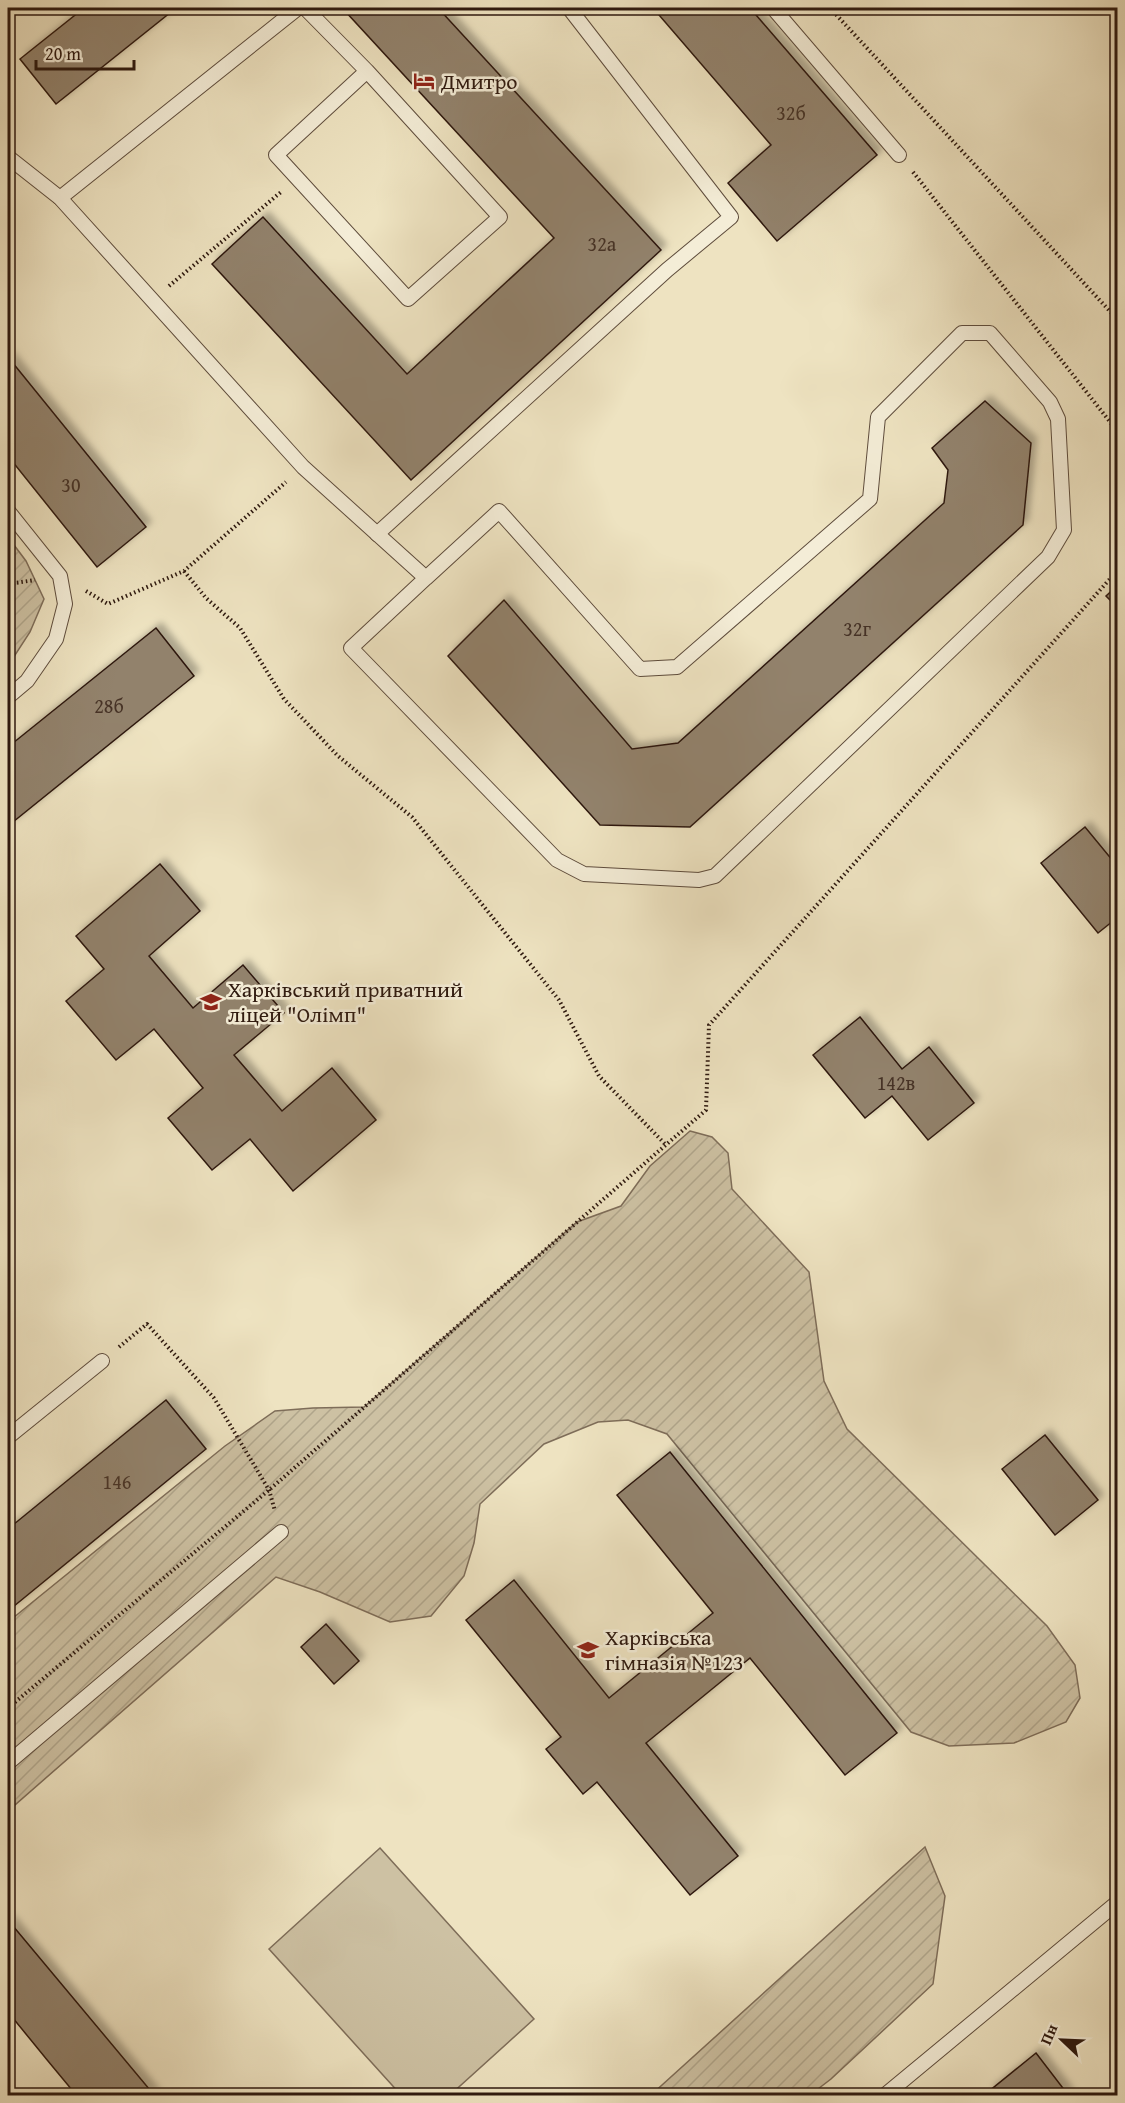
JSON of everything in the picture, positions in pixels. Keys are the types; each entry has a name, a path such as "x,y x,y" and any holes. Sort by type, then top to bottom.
{"lane":[{"path":"60,198 298,8"},
{"path":"305,8 367,71 500,217 408,299 276,155 367,71"},
{"path":"377,534 667,270 731,217 569,8"},
{"path":"773,8 900,154"},
{"path":"8,157 60,198 303,467 426,578"},
{"path":"962,333 990,333 1050,402 1058,419 1064,530 1048,558 715,876 699,880 584,874 557,860 351,648 426,578 499,511 640,669 677,667 870,499 878,417 962,333"},
{"path":"8,511 60,576 65,604 56,639 27,681 8,697"},
{"path":"8,1437 102,1361"},
{"path":"8,1764 281,1532"},
{"path":"884,2096 1118,1902"}],"path":[{"path":"830,8 1118,320"},
{"path":"900,154 1118,432"},
{"path":"152,300 297,178"},
{"path":"60,576 108,604 184,571 303,467"},
{"path":"8,1708 269,1490 706,1110 709,1025 1118,570"},
{"path":"184,571 206,598 240,628 284,699 338,756 412,817 559,1000 598,1076 666,1145"},
{"path":"102,1361 147,1324 214,1398 269,1490 281,1532"}],"shaded area":[{"path":"8,537 26,561 44,599 30,632 8,666"},
{"path":"690,1131 712,1137 728,1153 732,1189 809,1272 824,1381 847,1429 1047,1626 1075,1665 1080,1698 1066,1722 1014,1743 949,1746 911,1732 667,1434 628,1420 598,1422 544,1444 480,1504 474,1543 464,1576 431,1616 390,1622 320,1592 276,1577 8,1811 8,1622 225,1446 275,1411 364,1407 577,1222 621,1206 650,1166"},
{"path":"925,1847 945,1896 933,1984 831,2079 810,2095 651,2095"},
{"path":"380,1848 534,2019 450,2095 401,2095 269,1949"}],"building":[{"path":"84,8 176,8 56,104 20,59"},
{"path":"349,8 438,8 661,250 411,480 212,264 263,217 407,374 554,238 345,11"},
{"path":"653,8 750,8 877,155 777,241 728,183 771,145"},
{"path":"8,357 146,527 97,567 8,456"},
{"path":"985,401 1031,443 1023,525 690,827 600,825 448,656 504,600 632,749 678,743 944,503 948,470 932,448"},
{"path":"1118,585 1118,608 1106,596"},
{"path":"156,628 194,676 8,826 8,747"},
{"path":"1085,827 1118,867 1118,917 1098,933 1041,863"},
{"path":"160,864 200,911 149,956 193,1008 243,965 284,1013 234,1055 282,1111 332,1068 376,1120 293,1191 250,1139 212,1170 168,1118 203,1088 154,1029 116,1060 66,1001 104,969 76,936"},
{"path":"860,1017 902,1069 929,1047 974,1103 928,1140 892,1096 865,1118 813,1055"},
{"path":"166,1400 206,1449 8,1611 8,1529"},
{"path":"1045,1435 1098,1500 1055,1535 1002,1469"},
{"path":"670,1452 897,1733 845,1775 750,1658 646,1743 738,1856 690,1895 597,1782 583,1794 546,1749 561,1737 466,1620 514,1580 609,1698 713,1613 617,1495"},
{"path":"326,1624 359,1661 334,1684 301,1647"},
{"path":"8,1920 155,2096 77,2096 8,2012"},
{"path":"1036,2053 1069,2096 991,2096 988,2092"}],"place":[{"name":"Дмитро","path":"424,81"},
{"name":"Харківський приватний ліцей \"Олімп\"","path":"211,1002"},
{"name":"Харківська гімназія №123","path":"588,1650"}]}
